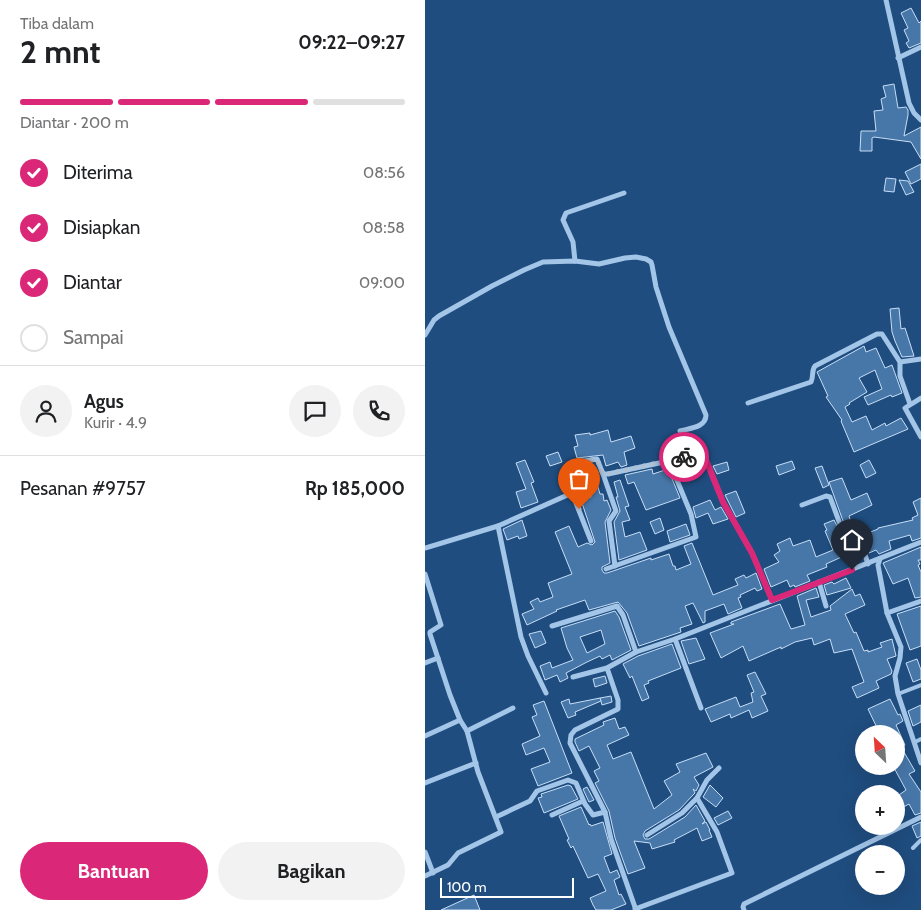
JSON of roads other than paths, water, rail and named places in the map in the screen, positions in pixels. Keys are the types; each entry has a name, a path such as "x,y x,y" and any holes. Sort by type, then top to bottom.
{"street":[{"path":"886,0 909,104 921,120"},
{"path":"899,58 921,47"},
{"path":"575,261 573,242 563,220 566,213 624,193"},
{"path":"425,336 439,316 524,270 543,262 575,261 599,264 625,258 646,259 651,262 656,287 669,327 706,414 706,420 702,425 681,431"},
{"path":"748,403 811,382 813,378 812,370 815,366 877,334 884,336 900,362 900,376 910,404"},
{"path":"900,362 921,359"},
{"path":"921,398 906,406 906,410 921,437"},
{"path":"603,474 697,455 703,456 723,502 752,553 772,600"},
{"path":"591,541 572,493 575,469 579,462 597,459 616,511 609,521 615,566"},
{"path":"606,569 696,536 691,514 669,461"},
{"path":"425,548 498,526 572,493"},
{"path":"802,505 826,496 830,497 840,524 847,527 855,526 868,564"},
{"path":"498,526 521,637 546,693"},
{"path":"573,677 607,668 636,652 675,640 921,542"},
{"path":"880,559 878,565 887,613 901,647 895,676 898,694 921,763"},
{"path":"425,574 441,624 441,626 431,631 430,634 460,720 467,731 476,763 501,833 458,853 448,865 425,876"},
{"path":"819,582 826,606"},
{"path":"887,613 921,601"},
{"path":"552,626 617,606 623,615 636,652"},
{"path":"675,640 701,708"},
{"path":"425,663 438,658"},
{"path":"607,668 619,700 618,709 575,730 569,738 605,812 611,839 636,909 732,873 717,832 697,798"},
{"path":"467,731 513,708"},
{"path":"425,736 460,720"},
{"path":"425,784 476,763"},
{"path":"647,835 682,813 697,798 707,780 719,768"},
{"path":"496,817 530,801 537,791 568,780 576,783 583,801 593,815 605,812"},
{"path":"552,815 583,801"},
{"path":"744,910 744,904 921,817"},
{"path":"425,852 433,873"}],"lane":[{"path":"898,694 921,685"},
{"path":"915,742 921,739"},
{"path":"913,848 921,840"}]}
